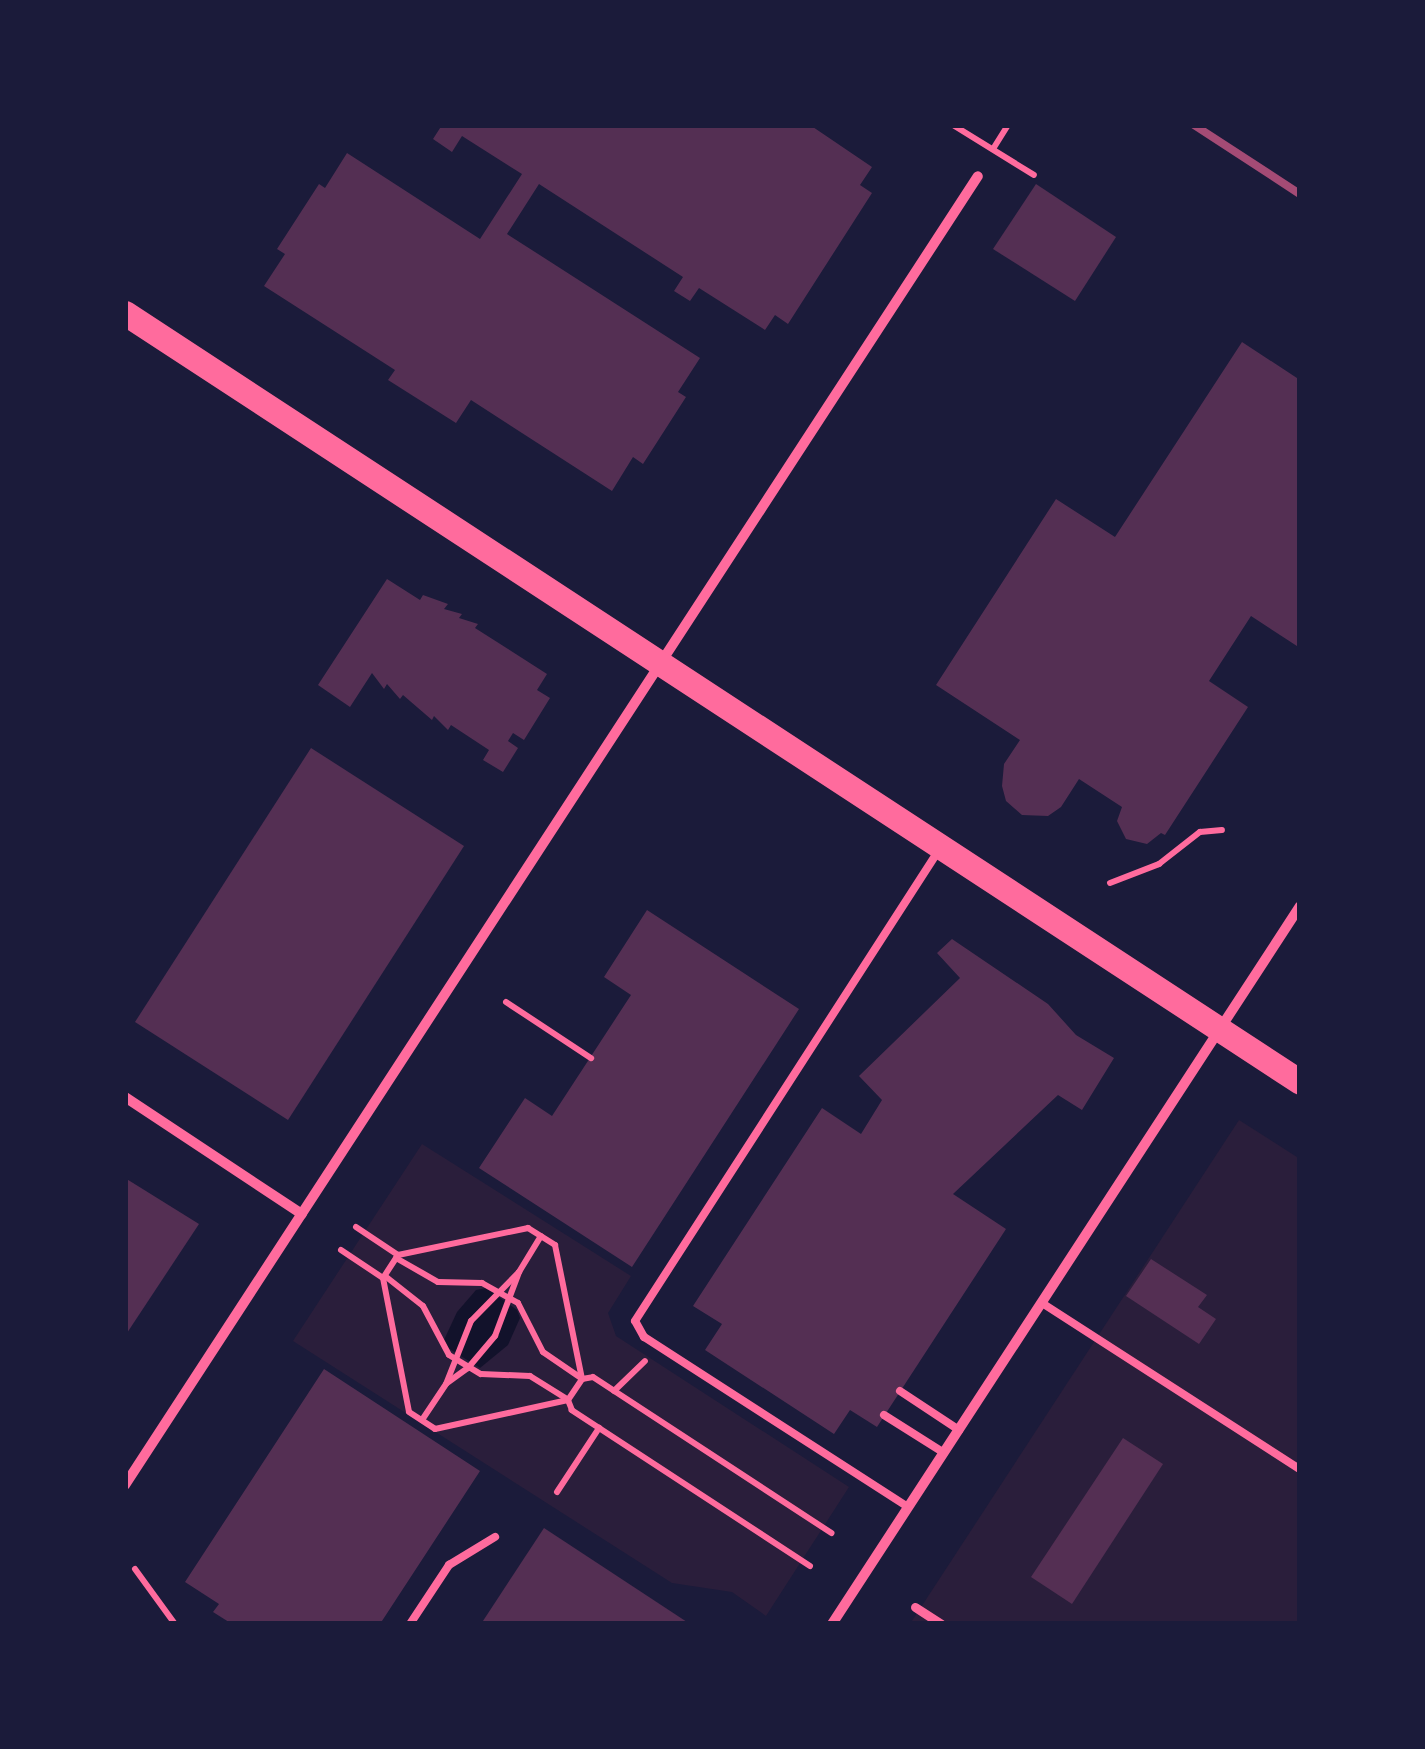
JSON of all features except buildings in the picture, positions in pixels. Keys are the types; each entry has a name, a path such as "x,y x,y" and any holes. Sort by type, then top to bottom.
{"main road":[{"path":"125,313 1300,1082"}],"street":[{"path":"125,1485 978,176"},
{"path":"832,1624 1300,906"},
{"path":"125,1097 302,1214"},
{"path":"915,1607 941,1624"}],"lane":[{"path":"908,1508 644,1338 634,1320 941,847"},
{"path":"1042,1303 1300,1469"},
{"path":"900,1390 959,1430"},
{"path":"884,1415 944,1453"},
{"path":"410,1624 449,1565 495,1537"}],"path":[{"path":"953,125 1034,175"},
{"path":"992,149 1008,125"},
{"path":"1110,883 1159,864 1200,832 1222,830"},
{"path":"506,1002 591,1058"},
{"path":"356,1228 430,1279 482,1283 518,1303 544,1352 582,1379"},
{"path":"582,1379 555,1245 528,1228 397,1257 384,1277 408,1412 435,1429 568,1400 582,1379 592,1377 831,1533"},
{"path":"446,1384 468,1368 495,1336 519,1272 541,1236"},
{"path":"341,1250 418,1300 449,1354 481,1374 530,1376 568,1400 572,1410 810,1566"},
{"path":"422,1420 446,1384 471,1321 519,1272"},
{"path":"614,1390 629,1381 656,1346"},
{"path":"557,1492 599,1428"},
{"path":"135,1569 175,1624"}],"shaded area":[{"path":"1239,1120 1300,1159 1300,1624 910,1624"},
{"path":"422,1144 631,1276 608,1313 616,1336 849,1487 766,1616 732,1592 672,1583 293,1341"},
{"path":"486,1288 517,1310 520,1318 508,1345 480,1368 448,1348 444,1340 457,1312 476,1290"}],"railway":[{"path":"1194,125 1300,194"}]}
